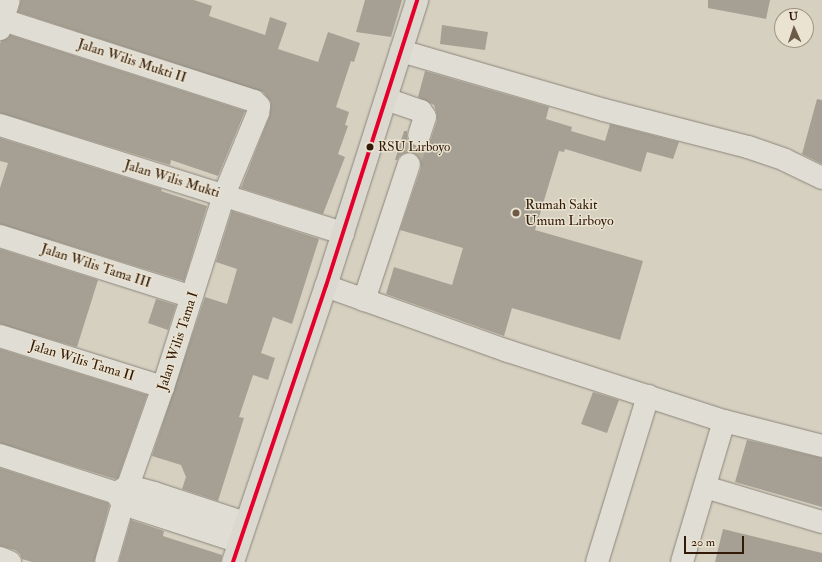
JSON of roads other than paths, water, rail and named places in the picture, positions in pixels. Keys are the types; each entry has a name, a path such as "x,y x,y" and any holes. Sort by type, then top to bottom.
{"highway":[{"path":"239,542 326,286 417,0"}],"street":[{"name":"Jalan Wilis Mukti II","path":"3,17 254,101 259,106"},
{"path":"401,51 604,110 748,147 785,160 822,178"},
{"path":"386,99 421,111 425,117 419,135"},
{"name":"Jalan Wilis Tama I","path":"106,562 122,494 163,387 224,195 258,113 259,106"},
{"name":"Jalan Wilis Mukti","path":"0,125 343,233"},
{"path":"364,300 409,164"},
{"name":"Jalan Wilis Tama III","path":"0,236 192,297"},
{"path":"326,286 508,351 724,421 822,446"},
{"name":"Jalan Wilis Tama II","path":"0,336 163,387"},
{"path":"597,562 648,396"},
{"path":"682,562 724,421"},
{"path":"0,455 122,494 239,542"},
{"path":"705,487 822,522"},
{"path":"0,558 10,562"}],"tunnel":[{"path":"409,164 419,135"}],"place":[{"name":"RSU Lirboyo","path":"370,147"},
{"name":"Rumah Sakit Umum Lirboyo","path":"516,213"}]}
